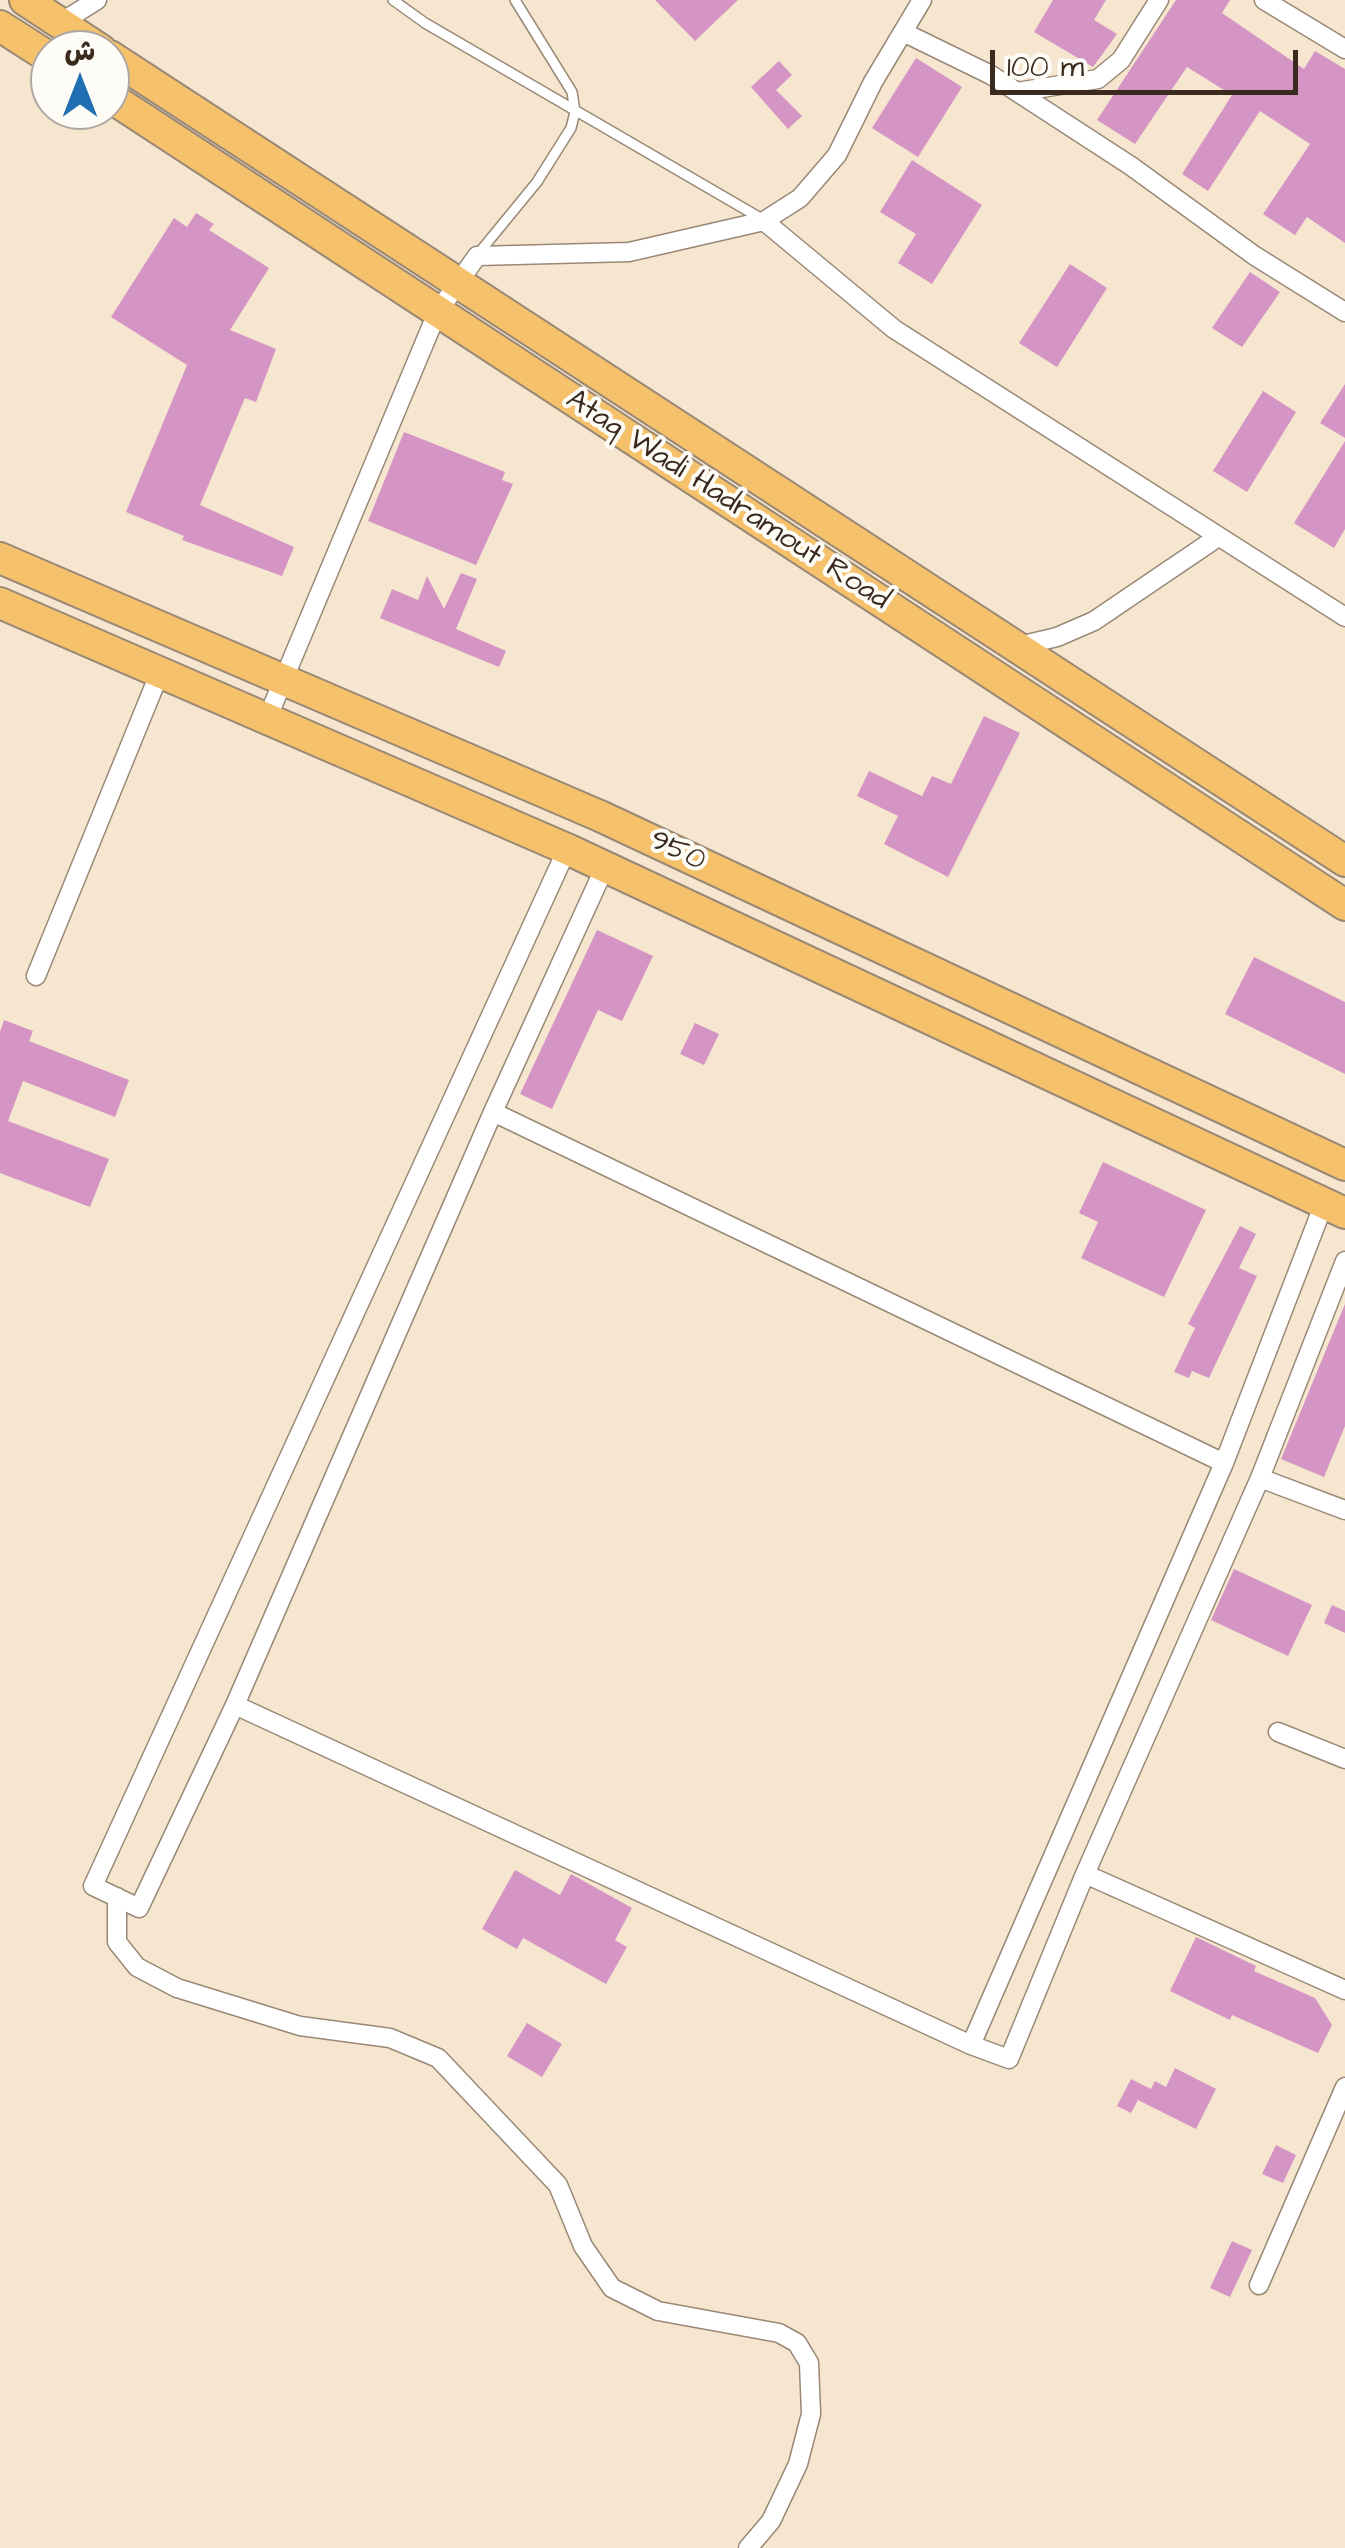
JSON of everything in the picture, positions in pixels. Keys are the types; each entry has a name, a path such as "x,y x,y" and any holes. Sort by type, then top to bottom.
{"main road":[{"path":"24,0 69,30"},
{"path":"0,26 30,45"},
{"name":"Ataq Wadi Hadramout Road","path":"130,69 1345,861"},
{"name":"Ataq Wadi Hadramout Road","path":"130,110 1345,904"},
{"name":"950","path":"0,558 600,816 1345,1166"},
{"name":"950","path":"0,602 567,849 1335,1207"}],"street":[{"path":"60,24 97,0"},
{"path":"266,719 436,313 476,256 629,252 764,221 800,198 837,155 872,82 922,0"},
{"path":"1017,92 1098,79 1120,60 1159,0"},
{"path":"1264,0 1345,49"},
{"path":"903,32 991,75 1131,166 1255,256 1345,312"},
{"path":"764,221 894,329 1345,617"},
{"path":"1014,646 1056,638 1094,621 1218,537"},
{"path":"36,976 160,672"},
{"path":"567,849 93,1886 139,1908 235,1705 493,1112 604,869"},
{"path":"493,1112 1224,1462"},
{"path":"971,2046 1335,1207"},
{"path":"235,1705 971,2046 1009,2058 1085,1874 1260,1478 1345,1261"},
{"path":"1260,1478 1345,1510"},
{"path":"1278,1732 1345,1759"},
{"path":"1085,1874 1345,1990"},
{"path":"117,1897 117,1942 138,1967 177,1988 300,2026 390,2038 438,2058 558,2186 583,2246 612,2288 658,2311 779,2332 796,2343 809,2363 811,2414 798,2464 771,2522 748,2548"},
{"path":"1259,2286 1345,2088"}],"lane":[{"path":"393,0 425,23 764,221"},
{"path":"476,256 537,182 571,128 575,112 572,92 514,0"}],"building":[{"path":"655,0 738,0 695,41"},
{"path":"1053,0 1106,0 1094,20 1117,34 1093,67 1034,32"},
{"path":"1176,0 1230,0 1222,13 1304,69 1315,51 1345,69 1345,243 1307,217 1295,235 1263,214 1310,144 1260,111 1208,191 1182,174 1232,95 1187,67 1135,144 1097,120"},
{"path":"916,58 962,87 918,157 872,128"},
{"path":"779,61 792,75 776,90 802,116 788,129 751,87"},
{"path":"912,160 982,205 932,284 898,263 916,234 880,212"},
{"path":"196,213 214,224 209,230 269,268 230,330 276,349 256,402 245,398 200,505 294,547 282,576 182,540 184,536 126,512 187,365 111,317 174,218 187,227"},
{"path":"1070,264 1107,288 1057,367 1019,343"},
{"path":"1250,272 1280,292 1242,347 1212,328"},
{"path":"1345,384 1345,438 1320,423"},
{"path":"1263,391 1296,412 1247,492 1213,471"},
{"path":"404,432 505,472 502,480 513,484 476,565 368,521"},
{"path":"1345,441 1345,529 1334,548 1294,523"},
{"path":"461,573 477,579 456,629 506,651 499,667 380,618 392,589 418,600 427,576 444,609"},
{"path":"984,716 1020,733 948,877 884,844 898,816 857,796 869,771 922,796 932,776 951,784"},
{"path":"597,930 653,956 622,1021 598,1010 552,1109 520,1094"},
{"path":"1254,957 1345,1002 1345,1074 1225,1014"},
{"path":"4,1020 33,1031 29,1041 129,1080 115,1117 23,1081 8,1121 109,1159 90,1207 0,1173 0,1032"},
{"path":"695,1023 719,1034 704,1065 680,1054"},
{"path":"1103,1162 1206,1210 1164,1297 1081,1258 1098,1222 1079,1213"},
{"path":"1240,1226 1256,1234 1239,1268 1257,1276 1209,1378 1192,1371 1189,1378 1174,1372 1195,1328 1188,1324"},
{"path":"1345,1304 1345,1426 1324,1477 1281,1459"},
{"path":"1234,1569 1312,1605 1288,1656 1211,1620"},
{"path":"1332,1605 1345,1611 1345,1633 1324,1623"},
{"path":"515,1870 560,1895 571,1874 632,1908 615,1940 627,1947 606,1984 523,1938 517,1949 482,1929"},
{"path":"1196,1937 1256,1966 1254,1971 1315,1998 1332,2025 1318,2053 1232,2015 1230,2020 1170,1991"},
{"path":"527,2023 562,2044 542,2077 507,2056"},
{"path":"1175,2068 1216,2089 1196,2129 1138,2100 1131,2113 1117,2106 1131,2079 1151,2089 1155,2081 1166,2087"},
{"path":"1276,2145 1296,2155 1283,2183 1262,2174"},
{"path":"1232,2241 1252,2250 1230,2297 1210,2288"}]}
